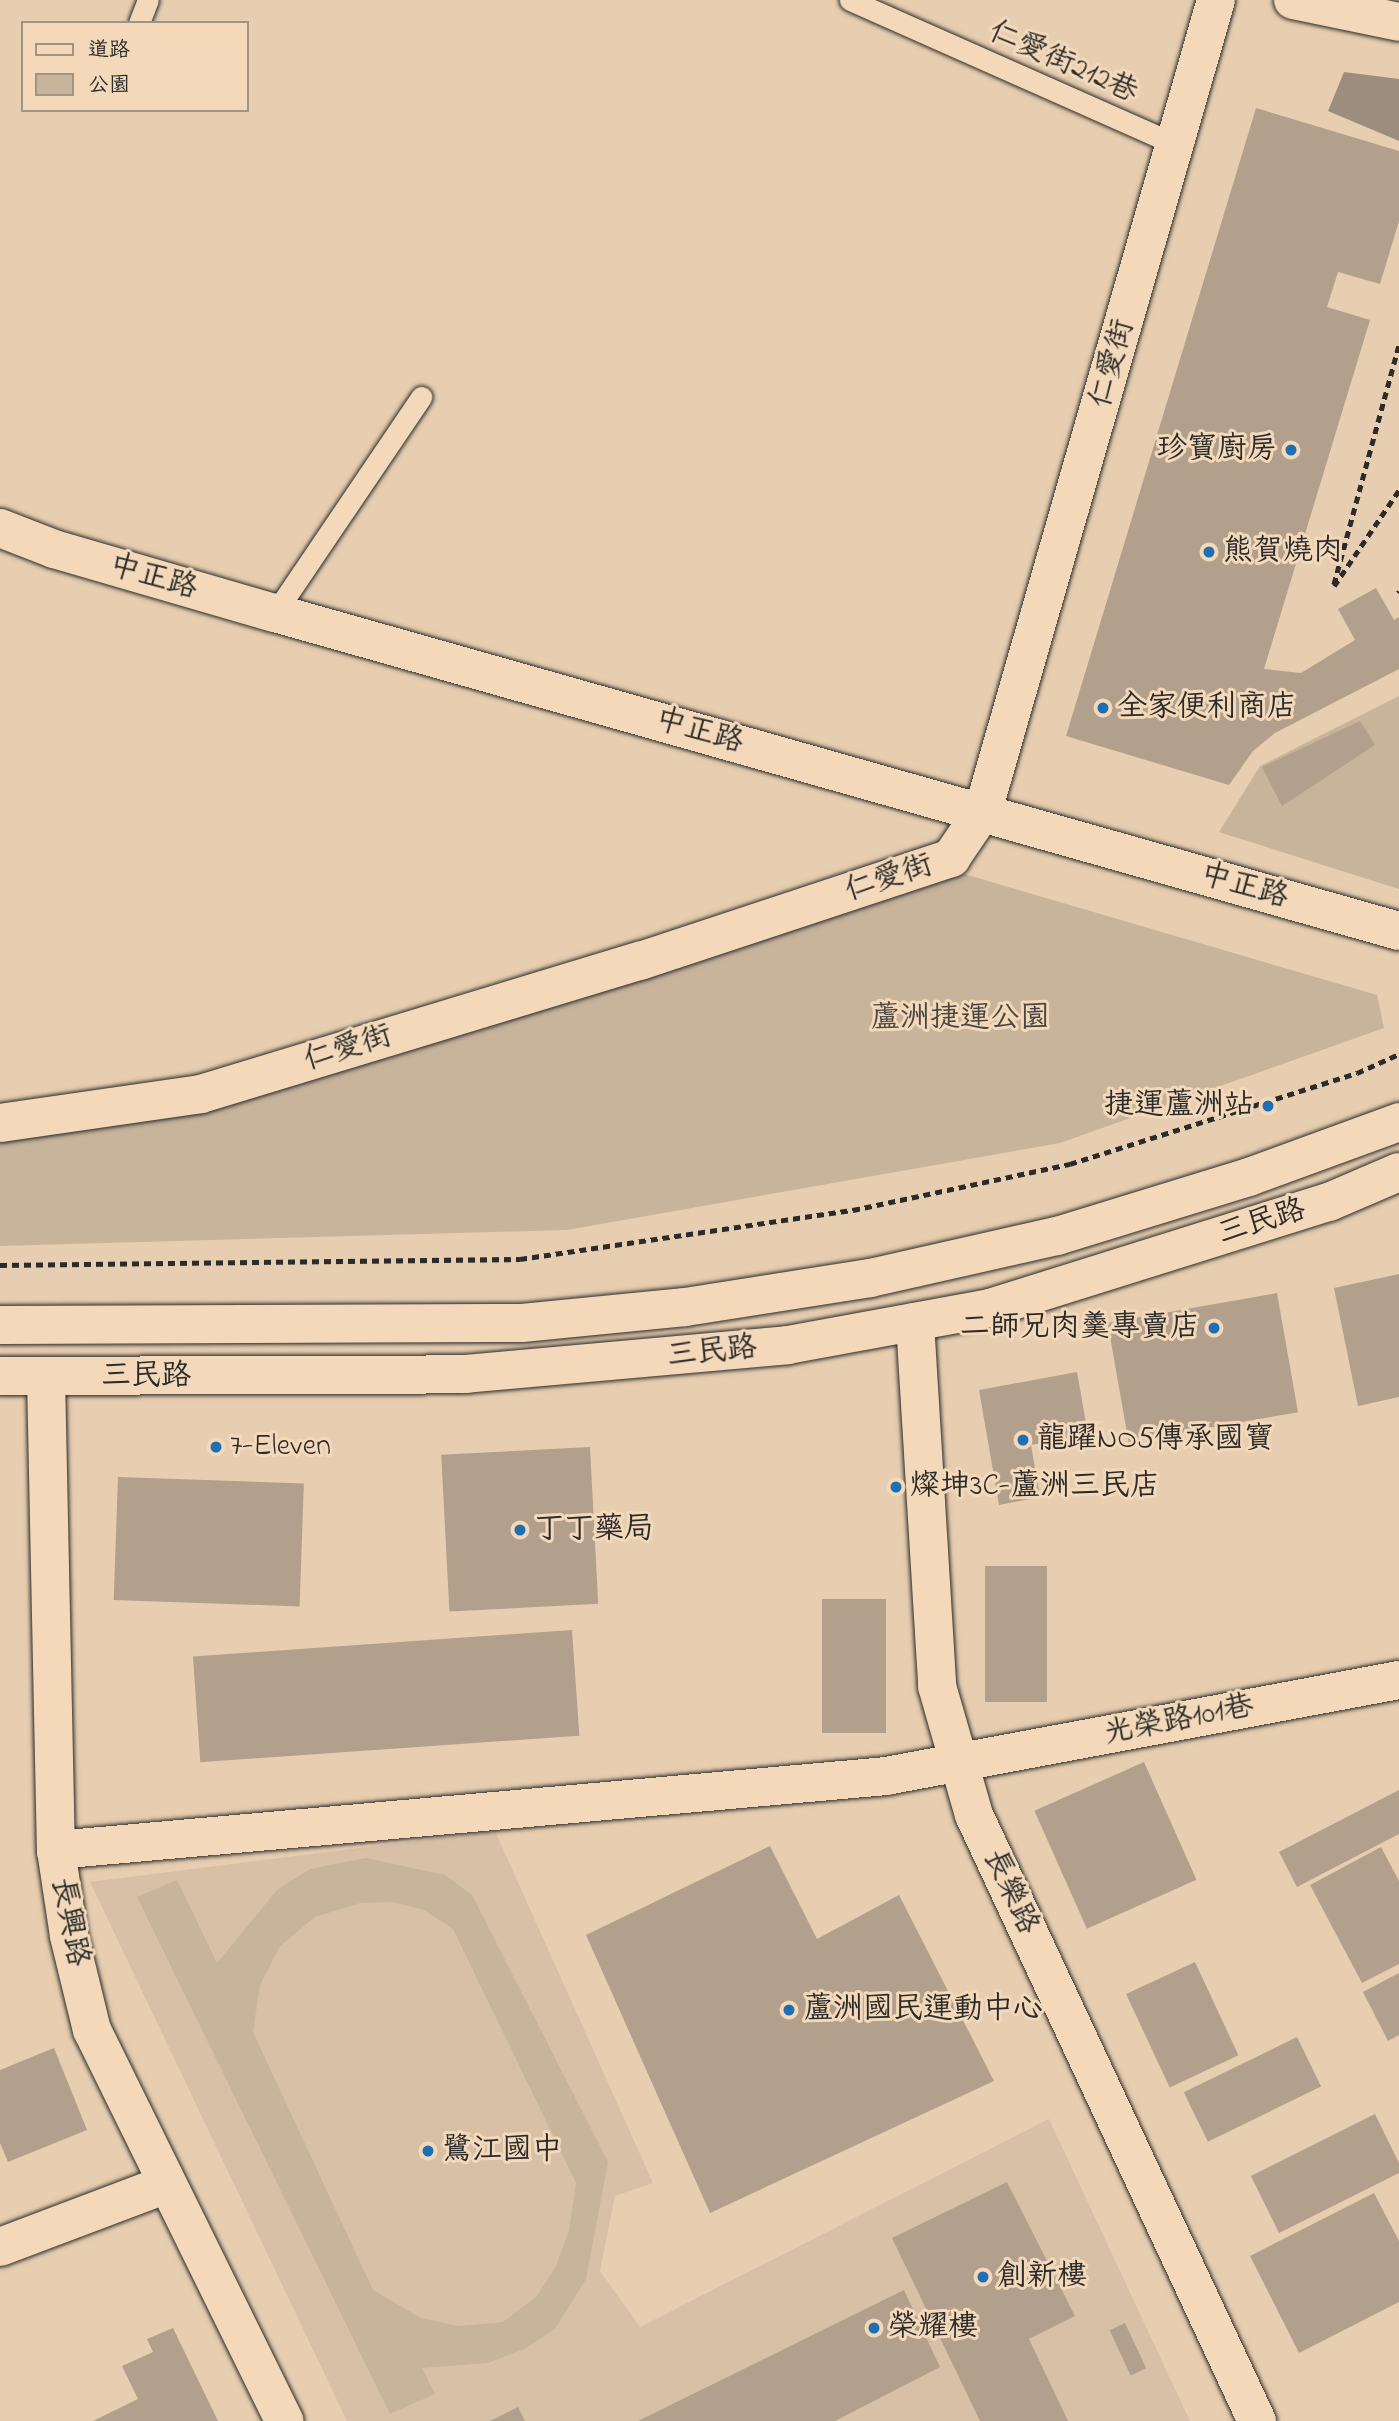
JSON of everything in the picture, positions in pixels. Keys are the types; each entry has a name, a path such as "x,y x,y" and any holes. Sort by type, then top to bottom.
{"street":[{"name":"仁愛街","path":"0,1123 201,1094 640,961 951,858 983,811 1177,145 1216,0"},
{"path":"1293,0 1399,22"},
{"name":"中正路","path":"0,528 54,549 275,613 983,811 1399,931"},
{"name":"三民路","path":"0,1325 522,1323 685,1307 870,1278 1057,1236 1250,1177 1399,1122"},
{"name":"三民路","path":"0,1376 465,1374 557,1369 788,1345 1016,1300 1329,1202 1399,1172"},
{"name":"長樂路","path":"915,1322 937,1686 974,1815 1256,2421"},
{"name":"長興路","path":"46,1377 55,1850 69,1936 92,2030 284,2421"},
{"name":"光榮路101巷","path":"55,1850 886,1776 1399,1680"},
{"path":"0,2247 167,2184"}],"lane":[{"path":"140,21 148,0"},
{"name":"仁愛街212巷","path":"861,3 1177,145"},
{"path":"275,613 421,397"}],"path":[{"path":"1399,346 1334,586 1399,490"},
{"path":"0,1265 520,1259 827,1214 1070,1164 1357,1073 1399,1054"}],"shaded area":[{"path":"1344,72 1399,79 1399,141 1328,111"},
{"name":"鷺江國中","path":"495,1831 653,2183 615,2196 600,2271 640,2327 1049,2119 1190,2421 347,2421 90,1882"}],"green space":[{"path":"1399,696 1399,889 1219,832 1260,766"},
{"name":"蘆洲捷運公園","path":"964,874 1377,995 1384,1028 1060,1143 567,1230 0,1246 0,1126 766,931"},
{"path":"366,1858 445,1875 472,1895 608,2162 586,2279 555,2329 524,2349 488,2363 422,2368 435,2394 390,2414 137,1897 177,1880 217,1963 277,1890 310,1869","holes":["393,1902 424,1910 453,1929 576,2183 569,2231 555,2268 537,2296 503,2322 459,2326 421,2318 373,2290 253,2032 260,1985 280,1946 315,1917 360,1903"]}],"building":[{"path":"1256,108 1399,151 1399,221 1380,284 1338,272 1327,307 1370,320 1264,669 1301,673 1355,640 1338,609 1376,588 1394,620 1399,617 1399,669 1275,733 1253,751 1229,785 1066,736"},
{"path":"1360,721 1375,745 1282,806 1262,767"},
{"path":"1399,1274 1399,1397 1358,1406 1334,1288"},
{"path":"1277,1293 1298,1412 1129,1442 1108,1323"},
{"name":"龍躍NO5傳承國寶","path":"1077,1372 1088,1434 1031,1445 1040,1497 999,1505 979,1390"},
{"name":"丁丁藥局","path":"590,1447 598,1604 449,1612 441,1455"},
{"path":"118,1477 304,1483 300,1606 114,1600"},
{"path":"985,1566 1047,1566 1047,1702 985,1702"},
{"path":"822,1599 886,1599 886,1733 822,1733"},
{"path":"572,1630 579,1736 200,1762 193,1657"},
{"path":"1144,1762 1196,1880 1087,1929 1034,1811"},
{"path":"1399,1790 1399,1834 1297,1887 1279,1852"},
{"name":"蘆洲國民運動中心","path":"770,1846 817,1939 899,1895 994,2081 710,2213 586,1935"},
{"path":"1381,1847 1399,1881 1399,1964 1362,1983 1310,1885"},
{"path":"1195,1962 1239,2055 1170,2087 1126,1994"},
{"path":"1399,1973 1399,2035 1388,2041 1363,1992"},
{"path":"1297,2037 1321,2086 1208,2142 1184,2092"},
{"path":"54,2048 87,2130 8,2162 0,2143 0,2070"},
{"path":"1375,2114 1399,2163 1399,2173 1279,2233 1251,2176"},
{"name":"創新樓","path":"1007,2182 1075,2316 1029,2339 1068,2421 980,2421 892,2238"},
{"path":"1374,2193 1399,2241 1399,2302 1299,2353 1250,2256"},
{"name":"榮耀樓","path":"904,2290 940,2367 835,2421 638,2421"},
{"path":"1125,2323 1146,2368 1131,2375 1110,2330"},
{"path":"173,2328 218,2421 93,2421 138,2399 122,2366 153,2352 147,2339"},
{"path":"518,2407 525,2421 490,2421"}],"place":[{"name":"珍寶廚房","path":"1291,450"},
{"name":"熊賀燒肉","path":"1209,552"},
{"name":"全家便利商店","path":"1103,708"},
{"name":"捷運蘆洲站","path":"1268,1106"},
{"name":"二師兄肉羹專賣店","path":"1214,1328"},
{"name":"龍躍NO5傳承國寶","path":"1023,1440"},
{"name":"7-Eleven","path":"216,1447"},
{"name":"燦坤3C-蘆洲三民店","path":"896,1487"},
{"name":"丁丁藥局","path":"520,1530"},
{"name":"蘆洲國民運動中心","path":"789,2010"},
{"name":"鷺江國中","path":"428,2151"},
{"name":"創新樓","path":"983,2277"},
{"name":"榮耀樓","path":"874,2328"}]}
